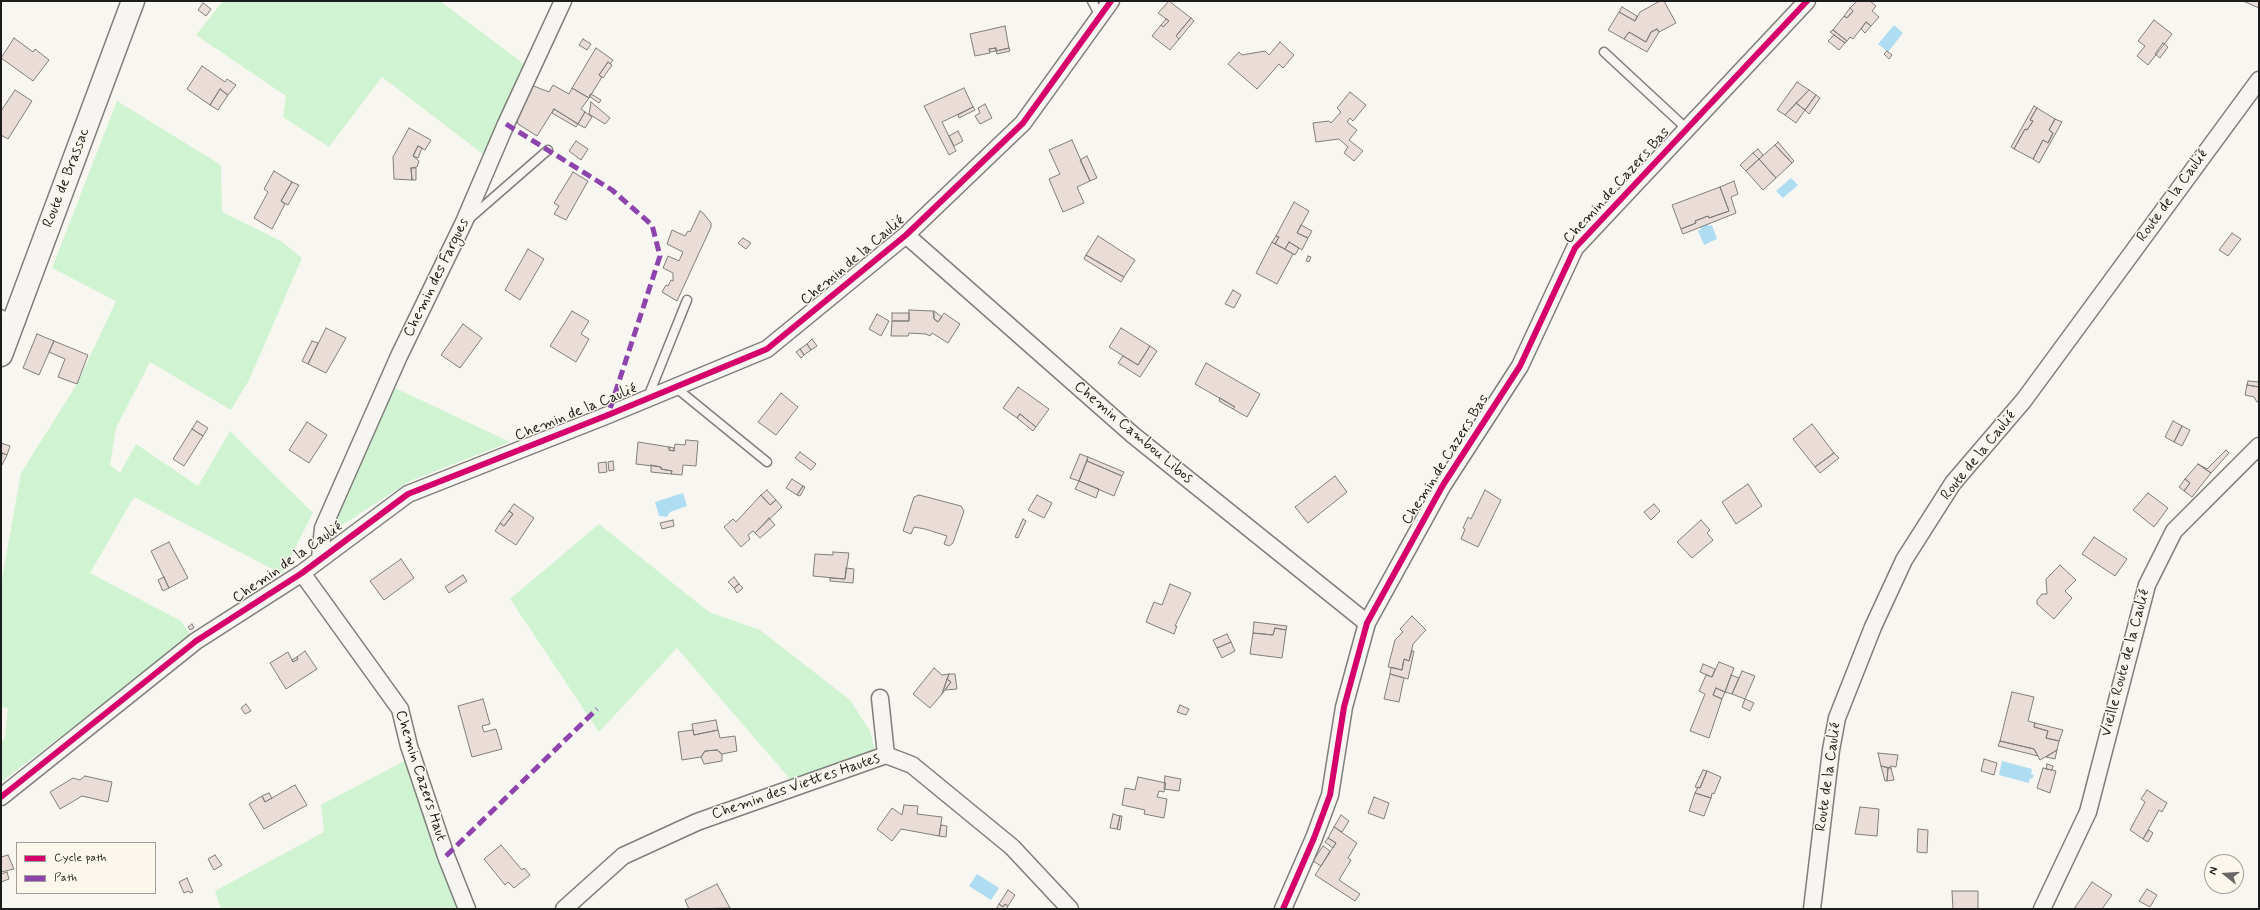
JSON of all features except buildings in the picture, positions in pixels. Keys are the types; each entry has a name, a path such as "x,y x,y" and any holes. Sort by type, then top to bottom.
{"main road":[{"name":"Route de Brassac","path":"1,356 7,318 133,1"}],"street":[{"name":"Chemin des Fargues","path":"320,558 323,528 399,356 464,222 506,124 563,1"},
{"name":"Chemin de la Caulié","path":"1,796 196,641 302,573 320,558 408,494 647,399 767,349 906,235 1023,123 1111,1"},
{"name":"Chemin de Cazers Bas","path":"1367,623 1443,484 1520,366 1575,248 1807,1"},
{"name":"Route de la Caulié","path":"1812,909 1831,750 1837,718 1873,626 1904,560 1953,483 2024,400 2259,80"},
{"name":"Chemin Cambou Libos","path":"906,235 1133,435 1367,623"},
{"name":"Vieille Route de la Caulié","path":"2042,909 2088,812 2147,585 2174,531 2259,446"},
{"name":"Chemin Cazers Haut","path":"302,573 400,709 409,746 443,849 466,909"},
{"path":"1283,909 1314,838 1330,795 1344,707 1367,623"},
{"path":"880,698 886,756"},
{"name":"Chemin des Viettes Hautes","path":"564,909 623,856 697,822 886,756 912,765 1012,847 1070,909"}],"lane":[{"path":"1092,1 1100,16"},
{"path":"1604,52 1687,129"},
{"path":"464,222 548,150"},
{"path":"647,399 687,300"},
{"path":"675,387 767,462"}],"green space":[{"path":"223,1 440,1 524,64 484,155 382,77 329,147 283,117 286,96 196,35"},
{"path":"117,101 221,165 222,212 281,241 302,258 249,380 231,410 150,362 116,428 110,465 120,473 136,444 198,486 230,431 313,513 282,574 134,497 90,573 181,621 192,637 1,782 1,744 5,737 8,708 1,707 1,584 21,473 77,384 116,301 52,268"},
{"path":"395,388 510,442 410,481 330,533"},
{"path":"599,524 709,612 760,630 850,700 870,731 875,751 790,779 677,648 599,732 510,599"},
{"path":"408,759 457,909 221,909 215,891 324,832 321,805"}],"water":[{"path":"1894,25 1903,33 1888,52 1878,44"},
{"path":"1791,178 1798,185 1783,198 1776,191"},
{"path":"1706,219 1709,226 1712,225 1717,239 1704,245 1698,231 1701,229 1699,222"},
{"path":"683,493 687,506 670,512 667,517 659,516 655,502"},
{"path":"2002,761 2032,769 2031,774 2034,775 2032,779 2030,778 2029,783 1999,775"},
{"path":"977,874 999,888 991,900 969,886"}],"marked path":[{"path":"506,124 612,190 652,225 660,256 608,415"},
{"path":"446,856 597,709"}],"cycle path":[{"path":"1,797 196,641 302,573 408,494 608,415 767,349 906,235 1023,123 1111,1"},
{"path":"1283,909 1314,838 1330,795 1344,707 1367,623 1443,485 1520,366 1575,248 1807,1"}]}
